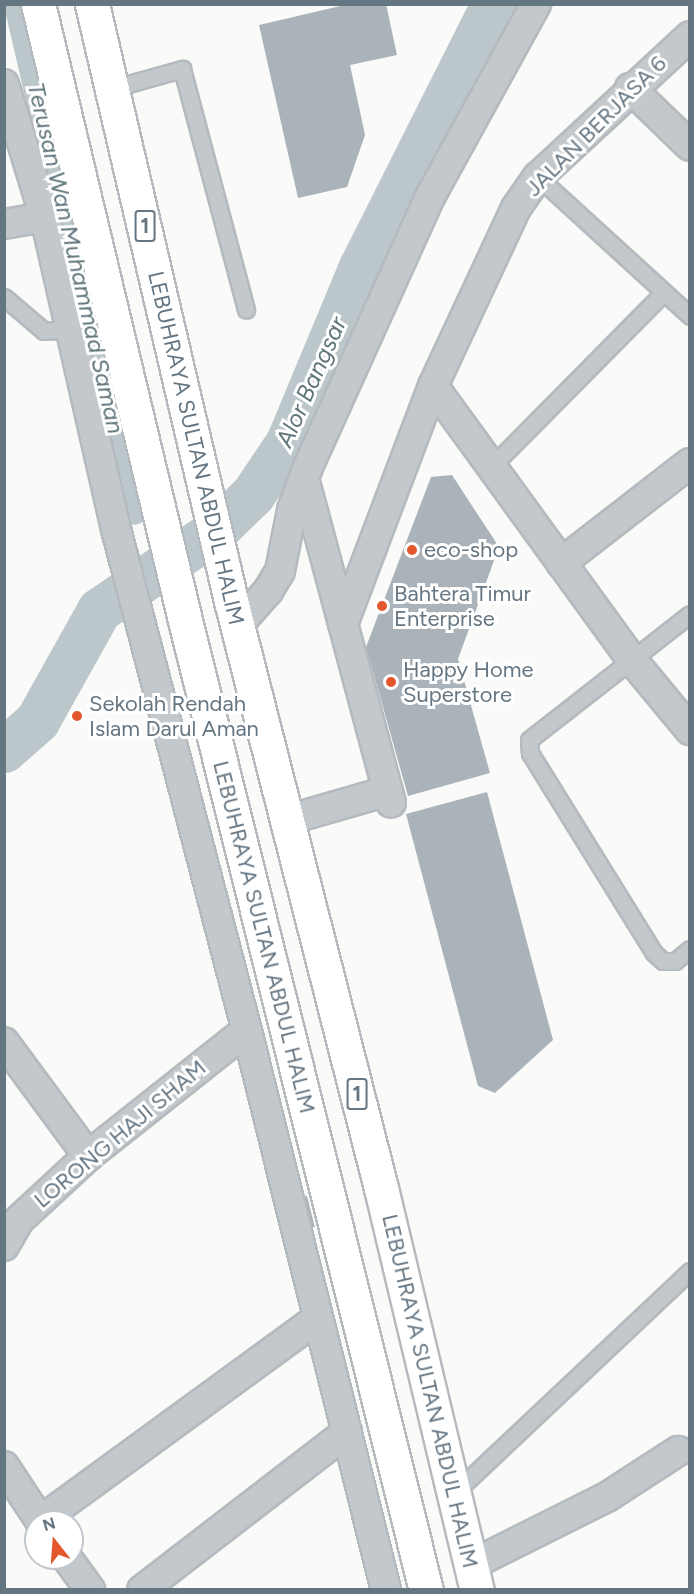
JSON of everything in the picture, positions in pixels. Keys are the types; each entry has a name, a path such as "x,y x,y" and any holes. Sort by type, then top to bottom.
{"main road":[{"name":"LEBUHRAYA SULTAN ABDUL HALIM","path":"38,4 184,616 426,1590"},
{"name":"LEBUHRAYA SULTAN ABDUL HALIM","path":"92,4 114,88 194,448 234,613 381,1188 474,1577"}],"street":[{"path":"234,613 268,591 280,571 292,510 304,478 431,195 536,4"},
{"name":"JALAN BERJASA 6","path":"343,624 433,386 516,208 538,177 630,88 690,36"},
{"path":"4,84 45,217 117,533 248,1035 386,1590"},
{"path":"630,88 690,146"},
{"path":"4,224 45,217"},
{"path":"433,386 632,660 690,730"},
{"path":"561,563 690,463"},
{"path":"287,820 389,797 304,478"},
{"name":"LORONG HAJI SHAM","path":"4,1246 19,1220 88,1156 237,1038 248,1035"},
{"path":"4,1042 88,1156"},
{"path":"55,1510 317,1319"},
{"path":"142,1590 347,1432"},
{"path":"474,1577 607,1497 678,1451"},
{"path":"4,1467 33,1510"},
{"path":"76,1570 90,1590"}],"lane":[{"path":"114,88 182,69 246,310"},
{"path":"538,177 690,316"},
{"path":"491,467 664,292"},
{"path":"4,297 44,331 72,329"},
{"path":"690,614 537,731 529,740 530,753 654,953 663,961 675,962 690,950"},
{"path":"453,1494 690,1271"}],"building":[{"path":"349,4 386,4 397,55 350,65 365,135 347,187 298,198 259,25"},
{"path":"452,475 499,547 458,659 490,773 408,796 366,647 431,477"},
{"path":"487,792 553,1040 495,1093 478,1086 406,814"},
{"path":"307,1196 315,1227 304,1230 296,1199"}],"waterway":[{"name":"Terusan Wan Muhammad Saman","path":"17,4 134,511"},
{"name":"Alor Bangsar","path":"4,750 37,721 99,610 215,531 253,494 288,442 361,267 493,4"}],"place":[{"name":"eco-shop","path":"412,550"},
{"name":"Bahtera Timur Enterprise","path":"382,606"},
{"name":"Happy Home Superstore","path":"391,682"},
{"name":"Sekolah Rendah Islam Darul Aman","path":"77,716"}]}
